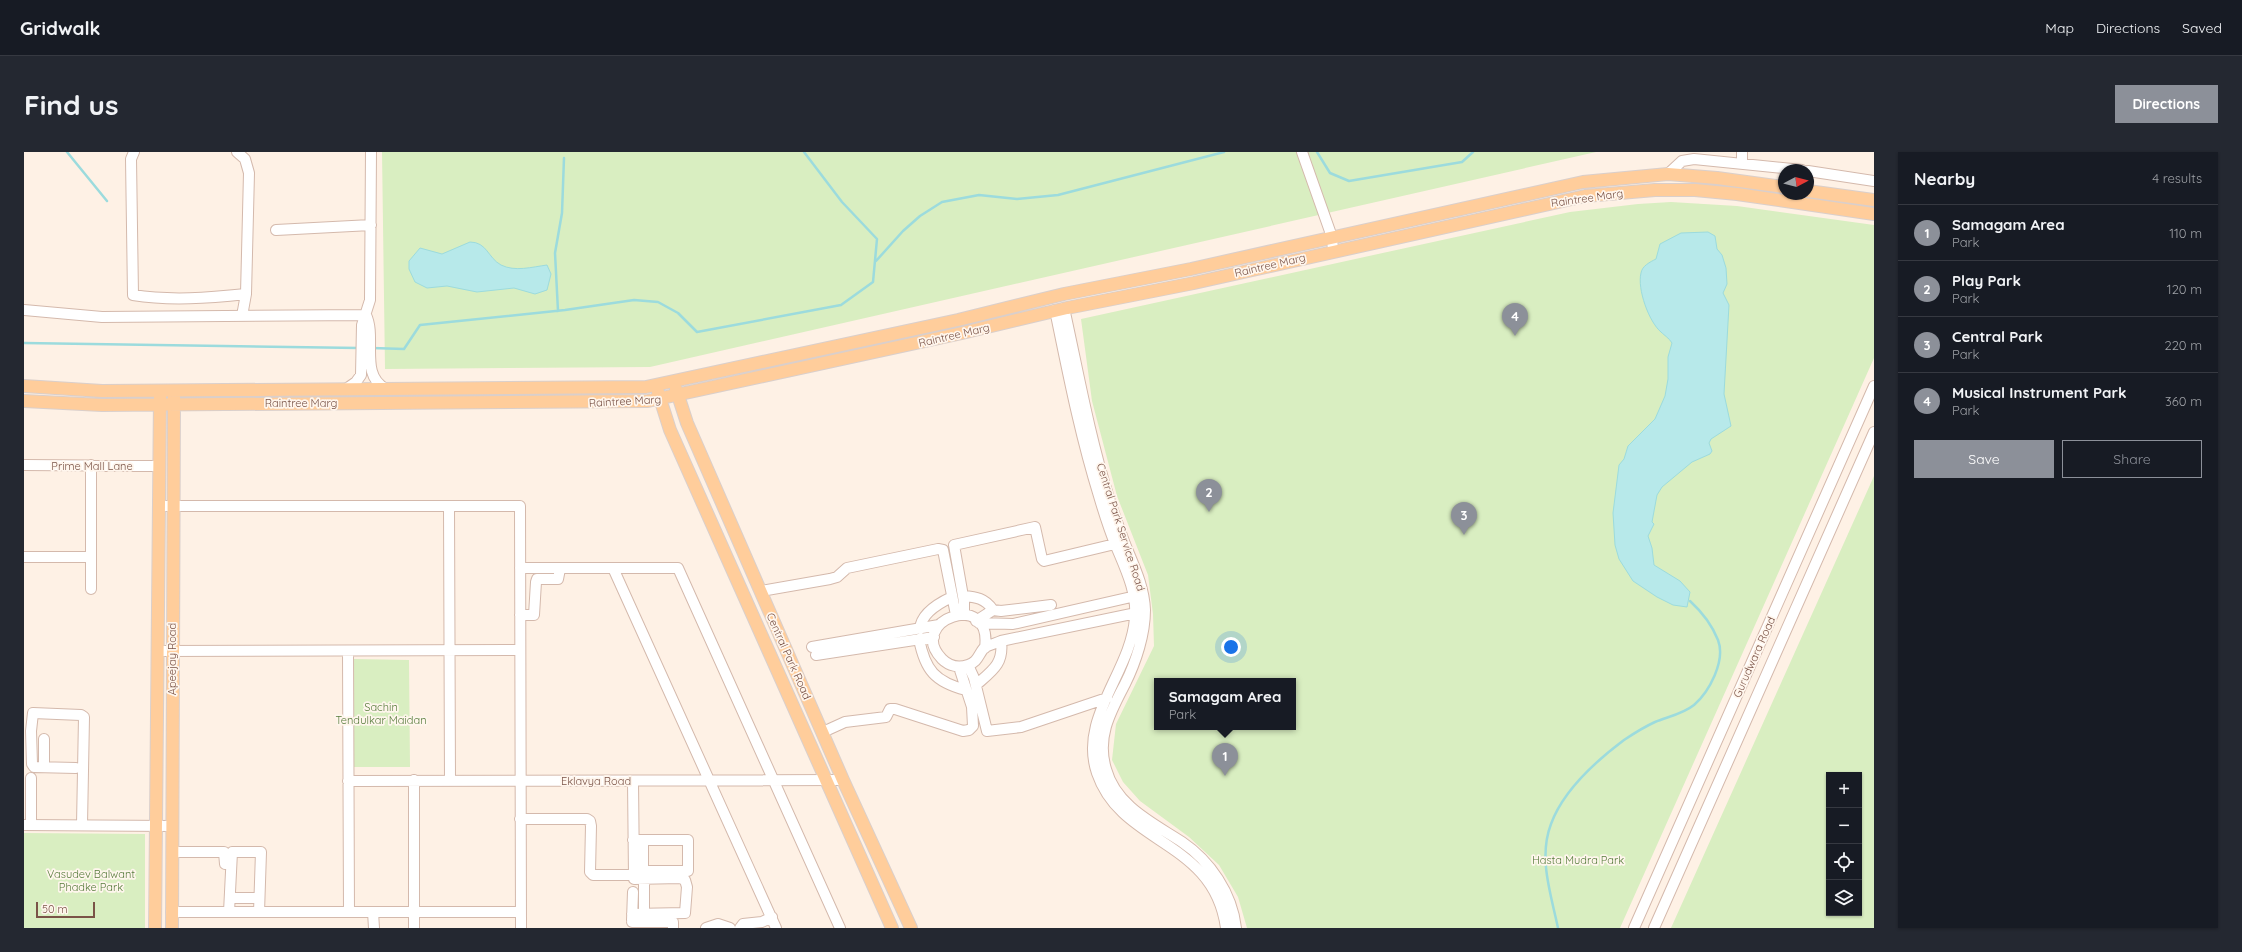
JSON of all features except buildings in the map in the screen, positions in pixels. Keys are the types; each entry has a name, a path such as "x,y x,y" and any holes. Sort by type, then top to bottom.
{"main road":[{"name":"Raintree Marg","path":"24,386 66,390 174,390 627,388 656,386 958,320 1064,294 1191,269 1556,187 1608,179 1668,174 1717,178 1778,186"},
{"name":"Raintree Marg","path":"24,401 73,404 364,404 448,401 627,403 659,400 962,333 1060,309 1194,283 1559,201 1609,193 1655,190 1716,192 1874,214"},
{"path":"1814,192 1874,200"},
{"name":"Central Park Road","path":"674,382 677,396 687,422 843,780 911,928"},
{"name":"Central Park Road","path":"656,386 659,400 670,430 892,928"},
{"name":"Apeejay Road","path":"154,928 157,826 160,390"},
{"name":"Apeejay Road","path":"172,928 174,390"}],"street":[{"path":"134,152 131,159 133,295 152,298 203,298 246,294"},
{"path":"236,152 245,159 249,173 246,294 242,316"},
{"path":"371,152 371,285 366,315 371,325 366,341 366,358 372,376 378,384 386,388"},
{"path":"1302,152 1332,237 1333,251"},
{"path":"1742,152 1742,164"},
{"path":"1668,174 1682,161 1694,160 1778,168"},
{"path":"1814,172 1874,180"},
{"path":"276,230 371,225"},
{"name":"Central Park Service Road","path":"1060,309 1091,470 1115,544 1129,578 1139,596"},
{"name":"Central Park Service Road","path":"1060,309 1100,468 1115,517 1138,575 1140,612 1143,631 1134,662 1106,722 1103,749 1106,769 1120,795 1135,812 1189,848 1210,867 1225,892 1236,928"},
{"path":"24,310 102,317 366,315"},
{"path":"346,389 359,379 366,358"},
{"name":"Gurudwara Road","path":"1634,928 1874,386"},
{"name":"Gurudwara Road","path":"1654,928 1874,432"},
{"name":"Prime Mall Lane","path":"24,465 160,466"},
{"path":"91,466 91,589"},
{"path":"159,506 520,506 521,928"},
{"path":"449,506 450,780"},
{"path":"960,615 963,596 954,545 1035,527 1042,558 1044,560 1115,544"},
{"path":"761,591 830,579 837,577 847,568 938,549 943,550 952,597 960,615"},
{"path":"24,557 91,557"},
{"path":"520,568 678,568 840,928"},
{"path":"613,568 776,928"},
{"path":"520,615 534,615 537,580 558,579 560,569"},
{"path":"963,596 978,597 988,603 993,610"},
{"path":"814,651 920,634 939,625 947,618 960,615 978,622 1013,624 1139,596"},
{"path":"952,597 928,612 920,622 920,634 925,661 936,678 966,690"},
{"path":"978,622 993,610 1001,611 1051,605"},
{"path":"939,625 934,637 938,655 944,661 964,666 975,662 985,648 1001,641 1140,612"},
{"name":"Central Park Service Road","path":"1140,612 1117,679 1097,719 1094,739 1094,760 1100,782 1112,801 1129,818 1183,855 1203,874 1219,901 1226,928"},
{"path":"978,622 984,631 985,648"},
{"path":"920,634 934,637"},
{"path":"976,685 1000,661 1003,653 1001,641"},
{"path":"348,650 349,912"},
{"path":"158,651 520,650"},
{"path":"823,732 844,722 886,717 890,709 895,709 963,731 969,730 973,726 972,707 966,690 964,666"},
{"path":"964,666 976,685 987,731 1021,727 1107,698"},
{"path":"76,768 34,767 32,764 31,732 33,713 81,715 84,717 82,825"},
{"path":"44,739 44,767"},
{"path":"31,778 27,825 172,826"},
{"path":"414,780 414,928"},
{"name":"Eklavya Road","path":"348,781 843,780"},
{"path":"633,781 638,840 632,921 673,922 673,928"},
{"path":"520,819 587,819 590,821 590,872 593,875 636,879 680,878 685,880 685,913 643,921"},
{"path":"636,879 688,871 688,840 638,840"},
{"path":"172,852 225,852 227,912"},
{"path":"227,912 230,898 232,852 261,852 259,912"},
{"path":"636,879 643,921"},
{"path":"230,898 259,898"},
{"path":"171,912 521,912"},
{"path":"373,912 374,928"},
{"path":"740,928 743,924 763,925 772,917"},
{"path":"706,928 718,924 730,928"}],"green space":[{"path":"382,152 1596,152 650,367 385,369"},
{"name":"Hasta Mudra Park","path":"1671,202 1737,206 1874,225 1874,358 1620,928 1247,928 1238,897 1219,865 1189,837 1140,801 1123,782 1112,760 1116,724 1154,646 1153,614 1148,575 1117,496 1092,401 1081,319 1570,212 1638,204"},
{"path":"1874,476 1874,928 1671,928"},
{"name":"Sachin Tendulkar Maidan","path":"354,659 409,660 410,767 352,767"},
{"name":"Vasudev Balwant Phadke Park","path":"24,833 145,834 145,928 24,928"}],"water":[{"path":"1708,232 1715,236 1717,249 1722,255 1726,268 1727,284 1723,293 1729,305 1724,394 1731,426 1711,439 1709,443 1712,451 1710,454 1692,462 1662,487 1657,495 1652,522 1654,524 1648,536 1652,548 1654,565 1680,581 1690,592 1687,607 1673,605 1657,597 1633,581 1619,559 1615,545 1613,513 1619,465 1624,459 1628,446 1655,419 1665,396 1668,379 1668,357 1672,343 1652,321 1648,313 1642,296 1640,280 1643,268 1656,259 1660,244 1681,233"},
{"path":"470,242 484,247 497,262 506,267 524,268 547,265 551,274 547,290 535,294 514,288 477,292 447,286 427,288 415,282 409,269 409,261 420,248 442,254"}],"waterway":[{"path":"67,152 107,201"},
{"path":"372,348 404,349 420,325 565,310 634,300 658,302 678,313 697,332 841,305 873,282 877,239 842,202 804,152"},
{"path":"876,261 903,231 920,216 942,202 979,195 1017,199 1058,195 1224,152"},
{"path":"1317,152 1330,173 1349,181 1462,162 1473,152"},
{"path":"558,311 555,253 562,213 564,158"},
{"path":"24,343 359,348"},
{"path":"1558,928 1549,889 1546,863 1547,837 1556,812 1572,788 1602,757 1624,740 1651,724 1690,708 1700,699 1715,676 1720,657 1718,640 1706,619 1690,601"}],"place":[{"name":"Musical Instrument Park","path":"1515,336"},
{"name":"Play Park","path":"1209,512"},
{"name":"Central Park","path":"1464,535"},
{"name":"Samagam Area","path":"1225,776"}]}
